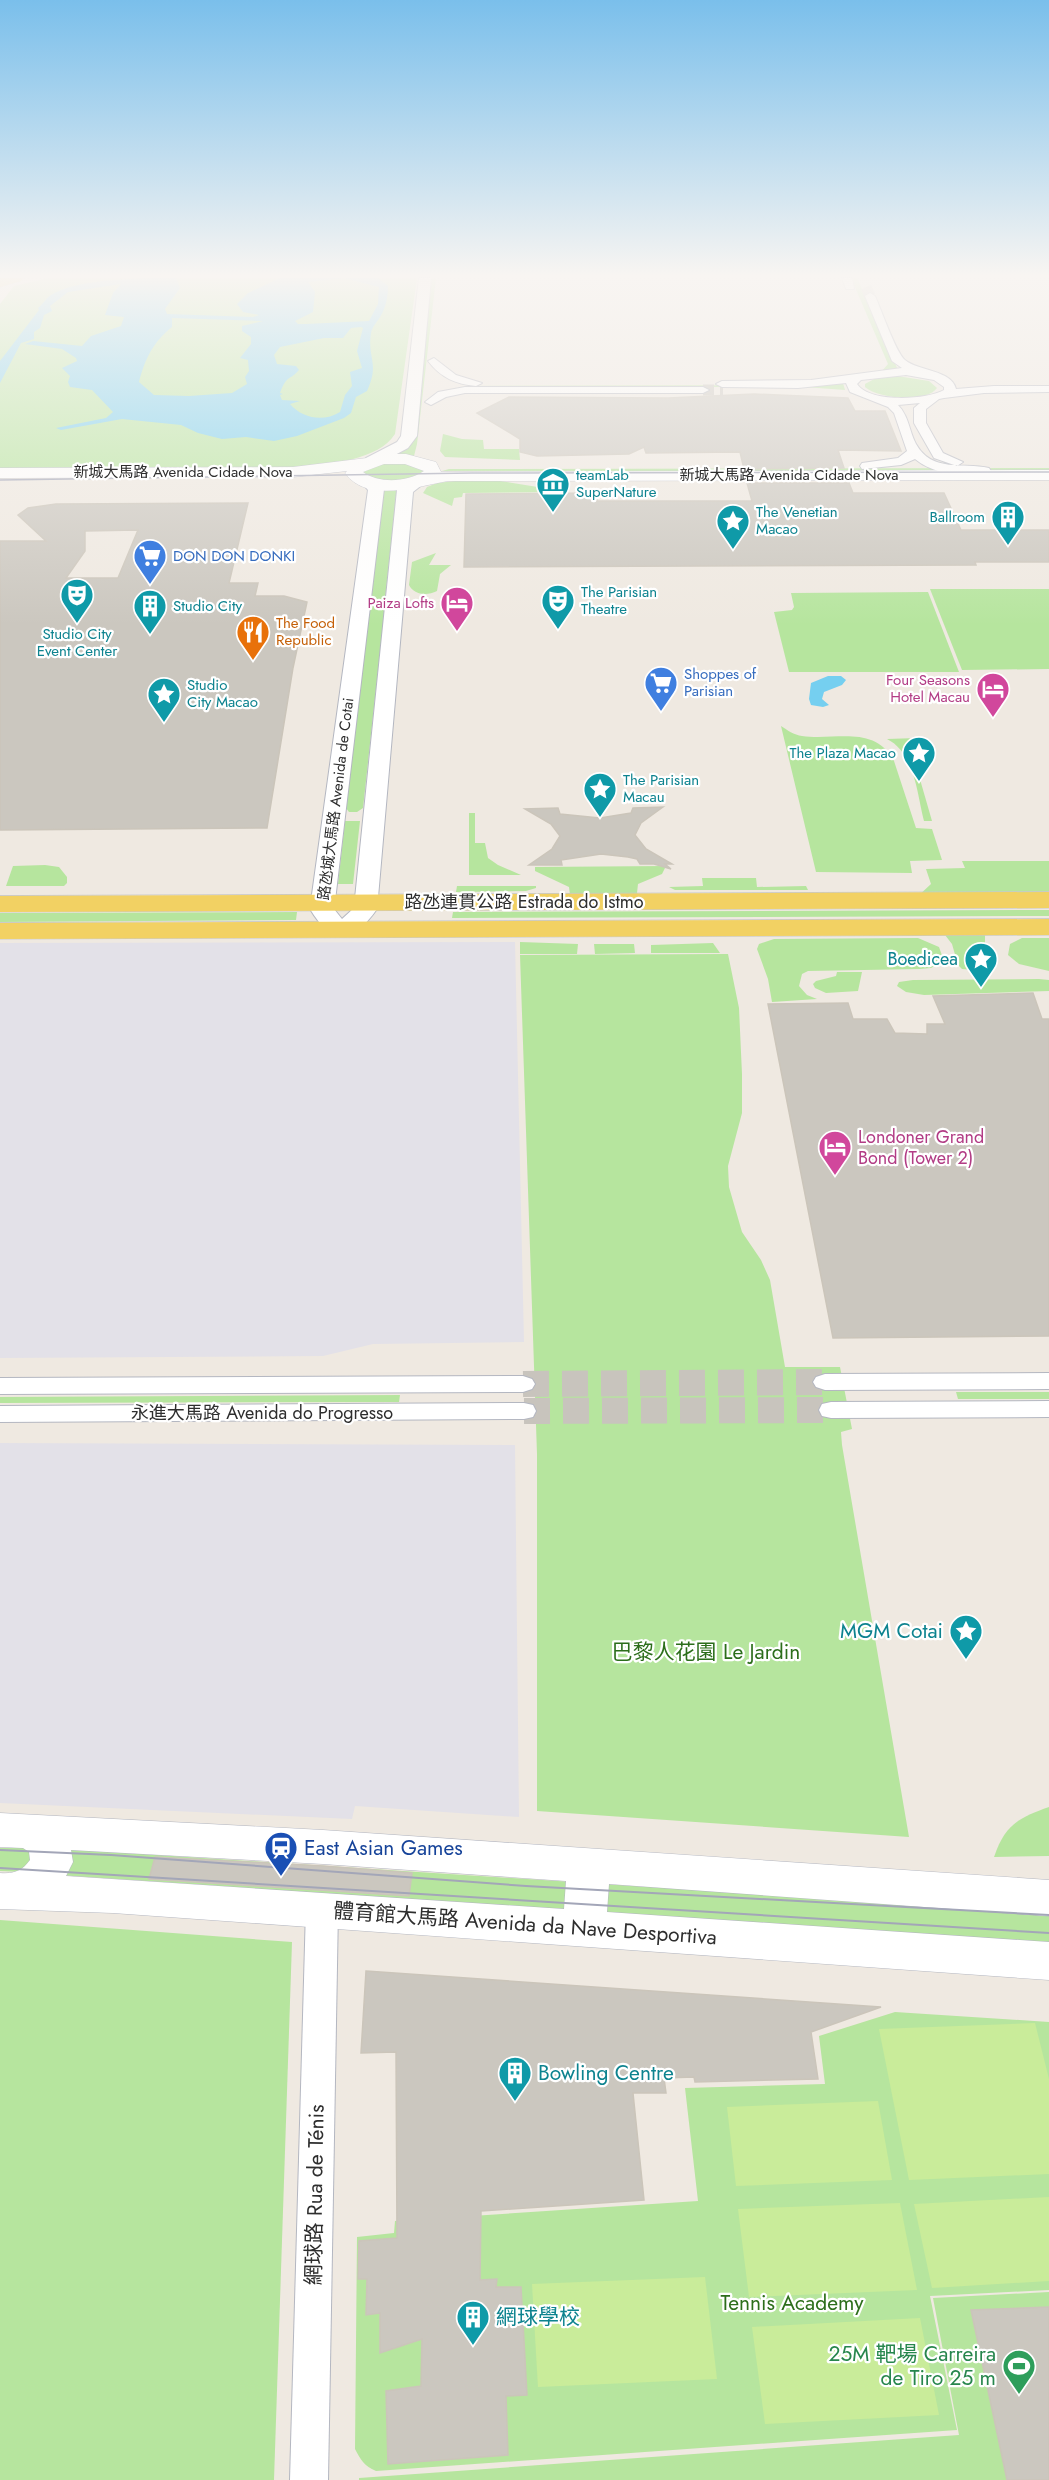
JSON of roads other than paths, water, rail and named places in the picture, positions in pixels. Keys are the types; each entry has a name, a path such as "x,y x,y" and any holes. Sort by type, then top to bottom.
{"main road":[{"path":"368,472 395,459 421,467"},
{"name":"新城大馬路 Avenida Cidade Nova","path":"421,467 983,465 1045,471"},
{"path":"368,472 395,485 421,467"},
{"name":"新城大馬路 Avenida Cidade Nova","path":"421,467 458,476 1045,471"},
{"name":"新城大馬路 Avenida Cidade Nova","path":"0,473 368,472"},
{"name":"新城大馬路 Avenida Cidade Nova","path":"0,481 340,478 368,472"},
{"path":"368,877 396,897 415,903"},
{"name":"路氹連貫公路 Estrada do Istmo","path":"0,904 1049,900"},
{"path":"452,929 445,925 441,913 453,903"},
{"name":"路氹連貫公路 Estrada do Istmo","path":"0,931 1049,927"},
{"path":"16,1831 323,1847 1049,1898"},
{"path":"8,1891 39,1881 52,1862 48,1843 16,1831"},
{"path":"584,1928 589,1867"},
{"name":"體育館大馬路 Avenida da Nave Desportiva","path":"8,1891 322,1909 1049,1961"}],"street":[{"path":"368,472 403,445 409,436 414,394"},
{"path":"412,416 420,404 421,394"},
{"path":"430,394 431,409"},
{"path":"431,409 444,394"},
{"path":"851,394 912,401 956,394"},
{"path":"865,394 896,408 919,457 936,465 959,471 1045,471"},
{"path":"945,394 920,408 920,423 938,455 954,461 983,465"},
{"path":"906,430 918,428 917,424 920,423"},
{"path":"866,466 901,460 912,455 913,447"},
{"path":"342,930 355,921 364,909 405,490 421,467"},
{"name":"路氹城大馬路 Avenida de Cotai","path":"342,930 325,916 323,903 376,489 368,472"},
{"path":"361,606 376,603 394,605"},
{"path":"334,814 356,818 374,814"},
{"path":"825,1382 1049,1381"},
{"name":"永進大馬路 Avenida do Progresso","path":"0,1386 523,1384"},
{"path":"831,1410 1049,1409"},
{"name":"永進大馬路 Avenida do Progresso","path":"0,1414 524,1412"},
{"name":"網球路 Rua de Ténis","path":"309,2480 322,1909"}],"water":[{"path":"96,394 189,396 282,394 280,395 282,400 300,401 290,404 301,413 321,418 340,412 346,394 362,394 356,397 351,413 344,418 297,436 274,441 246,437 222,439 198,433 181,425 122,419 61,430 56,428 106,418 113,412"},
{"path":"828,676 841,676 846,680 842,685 824,692 822,699 829,705 823,707 811,705 809,699 811,683"}],"tunnel":[{"path":"523,1384 825,1382"},
{"path":"524,1411 831,1410"}],"tram line":[{"path":"0,480 472,473 1049,472"},
{"path":"0,1850 111,1855 526,1886 1049,1915"},
{"path":"0,1868 1049,1933"}],"place":[{"name":"teamLab SuperNature","path":"553,513"},
{"name":"Ballroom","path":"1008,546"},
{"name":"The Venetian Macao","path":"733,550"},
{"name":"DON DON DONKI","path":"150,585"},
{"name":"Studio City Event Center","path":"77,624"},
{"name":"The Parisian Theatre","path":"558,630"},
{"name":"Paiza Lofts","path":"457,632"},
{"name":"Studio City","path":"150,635"},
{"name":"The Food Republic","path":"253,661"},
{"name":"Shoppes of Parisian","path":"661,712"},
{"name":"Four Seasons Hotel Macau","path":"993,718"},
{"name":"Studio City Macao","path":"164,723"},
{"name":"The Plaza Macao","path":"919,782"},
{"name":"The Parisian Macau","path":"600,818"},
{"name":"Boedicea","path":"981,988"},
{"name":"Londoner Grand Bond (Tower 2)","path":"835,1176"},
{"name":"MGM Cotai","path":"966,1660"},
{"name":"East Asian Games","path":"281,1877"},
{"name":"Bowling Centre","path":"515,2102"},
{"name":"網球學校","path":"473,2346"},
{"name":"25M 靶場 Carreira de Tiro 25 m","path":"1019,2395"}],"park label":[{"name":"巴黎人花園 Le Jardin","path":"706,1652"},
{"name":"Tennis Academy","path":"792,2303"}]}
